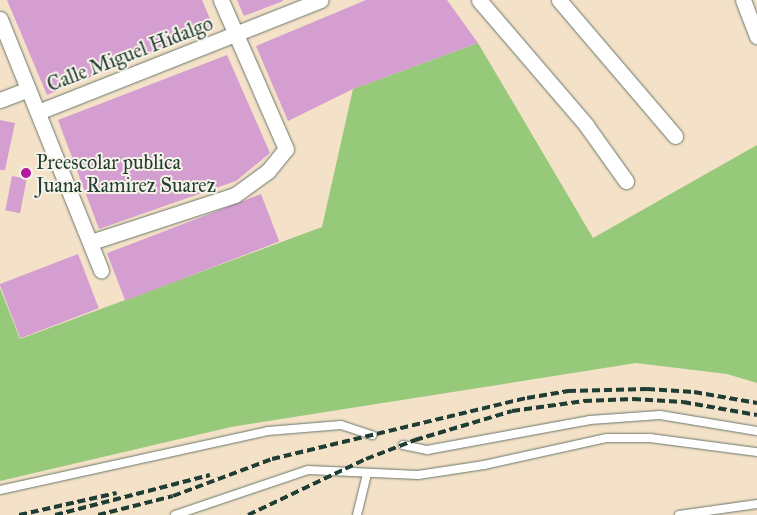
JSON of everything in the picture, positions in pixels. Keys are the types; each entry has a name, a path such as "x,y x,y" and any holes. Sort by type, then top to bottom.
{"street":[{"path":"92,242 235,195 268,171 286,149 221,0"},
{"name":"Calle Miguel Hidalgo","path":"38,112 321,0"},
{"path":"479,0 586,125 626,181"},
{"path":"743,0 757,36"},
{"path":"564,2 675,136"},
{"path":"0,19 92,242 101,270"},
{"path":"0,100 28,89"}],"lane":[{"path":"403,445 427,450 590,420 660,415 757,431"},
{"path":"0,490 268,431 341,425 372,435"},
{"path":"175,515 308,470 418,476 484,465 607,438 650,438 757,452"},
{"path":"357,515 367,474"},
{"path":"679,515 757,504"}],"green space":[{"path":"478,43 593,238 757,145 757,383 727,374 636,363 231,427 0,481 0,288 20,339 322,227 353,89"}],"building":[{"path":"7,0 202,0 213,26 47,95"},
{"path":"237,0 283,0 283,1 244,16"},
{"path":"366,0 447,0 478,43 353,89 288,121 256,46"},
{"path":"227,55 270,153 236,181 99,229 58,120"},
{"path":"0,120 15,123 5,170 0,170"},
{"path":"12,176 27,179 20,213 5,210"},
{"path":"261,194 279,242 125,301 107,253"},
{"path":"78,254 99,308 20,338 0,284"}],"railway":[{"path":"98,515 173,496 272,459 527,398 568,391 647,389 694,392 757,403"},
{"path":"248,515 366,459 415,440 512,411 584,401 633,399 683,402 757,415"},
{"path":"55,515 210,475"},
{"path":"19,515 117,493"}],"place":[{"name":"Preescolar publica Juana Ramirez Suarez","path":"26,173"}]}
